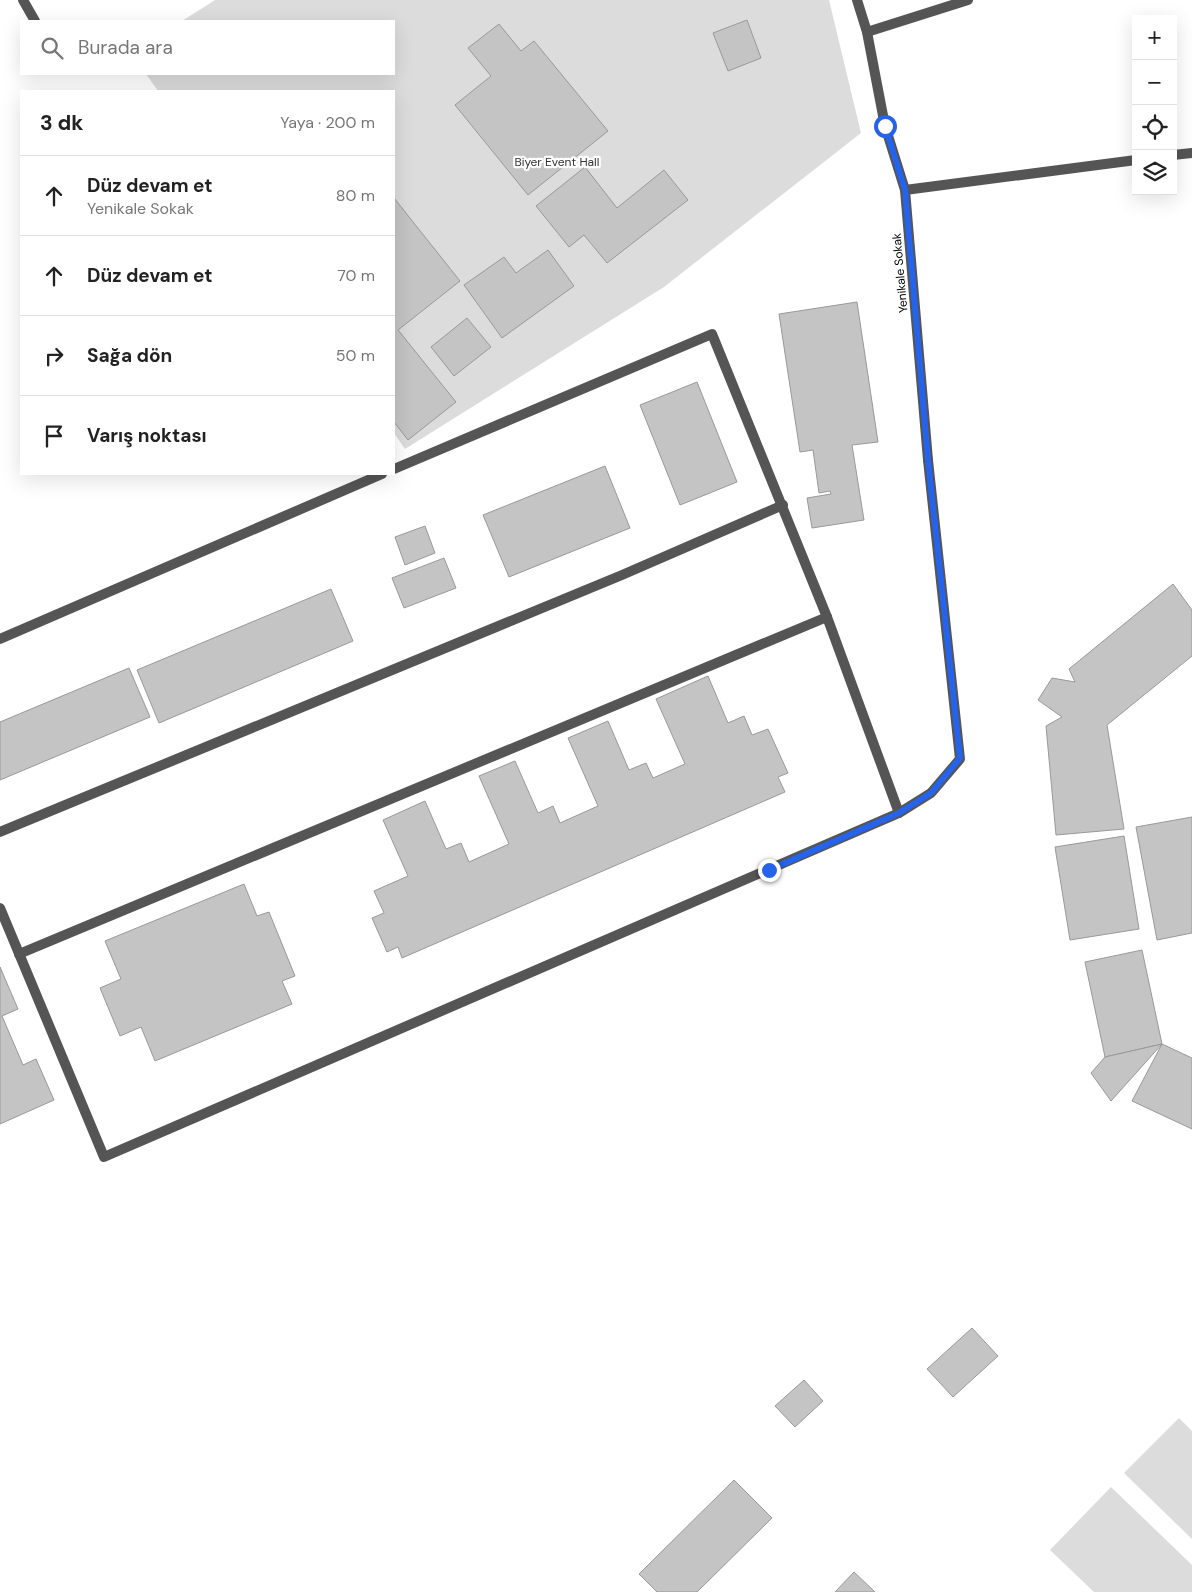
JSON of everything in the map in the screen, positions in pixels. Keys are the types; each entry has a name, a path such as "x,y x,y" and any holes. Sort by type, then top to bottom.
{"street":[{"path":"23,0 34,20"},
{"name":"Yenikale Sokak","path":"19,954 104,1157 899,813 931,793 960,758 928,460 905,190 885,126 867,32 857,0"},
{"path":"867,32 968,0"},
{"path":"1177,155 1192,153"},
{"path":"905,190 1132,161"},
{"path":"395,469 712,334 827,617 899,813"},
{"path":"0,640 380,475"},
{"path":"0,832 622,575 783,505"},
{"path":"0,908 19,954 827,617"}],"green space":[{"name":"Biyer Event Hall","path":"215,0 829,0 861,133 664,287 405,449 395,434 395,90 157,90 147,75 395,75 395,20 184,20"},
{"path":"1179,1418 1192,1431 1192,1539 1124,1473"},
{"path":"1111,1487 1192,1565 1192,1592 1094,1592 1050,1550"}],"building":[{"path":"747,20 761,58 728,71 713,33"},
{"path":"499,24 521,51 534,41 608,131 528,195 455,105 491,76 468,48"},
{"path":"585,167 617,208 664,170 688,200 607,263 584,235 569,247 536,206"},
{"path":"395,199 460,281 398,330 456,402 408,440 395,423"},
{"path":"548,250 574,286 502,338 464,285 504,257 516,273"},
{"path":"857,302 878,442 852,445 864,520 812,528 807,498 831,494 830,491 819,493 813,450 800,452 779,314"},
{"path":"467,318 491,347 454,376 431,347"},
{"path":"697,382 737,482 680,505 640,405"},
{"path":"605,466 630,528 509,577 483,515"},
{"path":"425,526 435,553 405,565 395,537"},
{"path":"444,558 456,588 404,608 392,578"},
{"path":"1173,584 1192,610 1192,656 1107,725 1124,829 1056,835 1046,726 1062,717 1038,700 1052,678 1075,682 1069,669"},
{"path":"331,589 353,641 159,723 137,670"},
{"path":"129,668 150,717 0,780 0,722"},
{"path":"708,676 728,723 744,716 752,735 768,729 788,773 778,777 785,792 402,958 398,947 387,952 372,918 384,913 374,891 408,876 383,820 425,801 446,849 461,843 469,862 509,844 479,776 515,761 538,813 553,806 560,823 598,806 568,738 608,721 629,770 646,763 653,778 685,764 656,699"},
{"path":"1192,817 1192,933 1157,940 1136,827"},
{"path":"1124,836 1139,929 1070,940 1055,847"},
{"path":"244,884 257,916 269,912 295,976 282,981 292,1004 155,1061 141,1027 120,1036 100,988 121,979 105,941"},
{"path":"1142,950 1162,1044 1105,1057 1085,962"},
{"path":"0,967 18,1009 2,1016 23,1065 36,1059 54,1100 0,1124"},
{"path":"1162,1044 1192,1058 1192,1129 1132,1101"},
{"path":"1162,1044 1111,1101 1091,1073 1105,1057"},
{"path":"972,1328 998,1356 953,1397 927,1369"},
{"path":"804,1380 823,1401 795,1427 775,1406"},
{"path":"734,1480 772,1518 697,1592 657,1592 639,1574"},
{"path":"854,1572 875,1592 835,1592"}],"route":[{"path":"769,870 899,813 931,793 960,758 928,460 905,190 885,126"}]}
